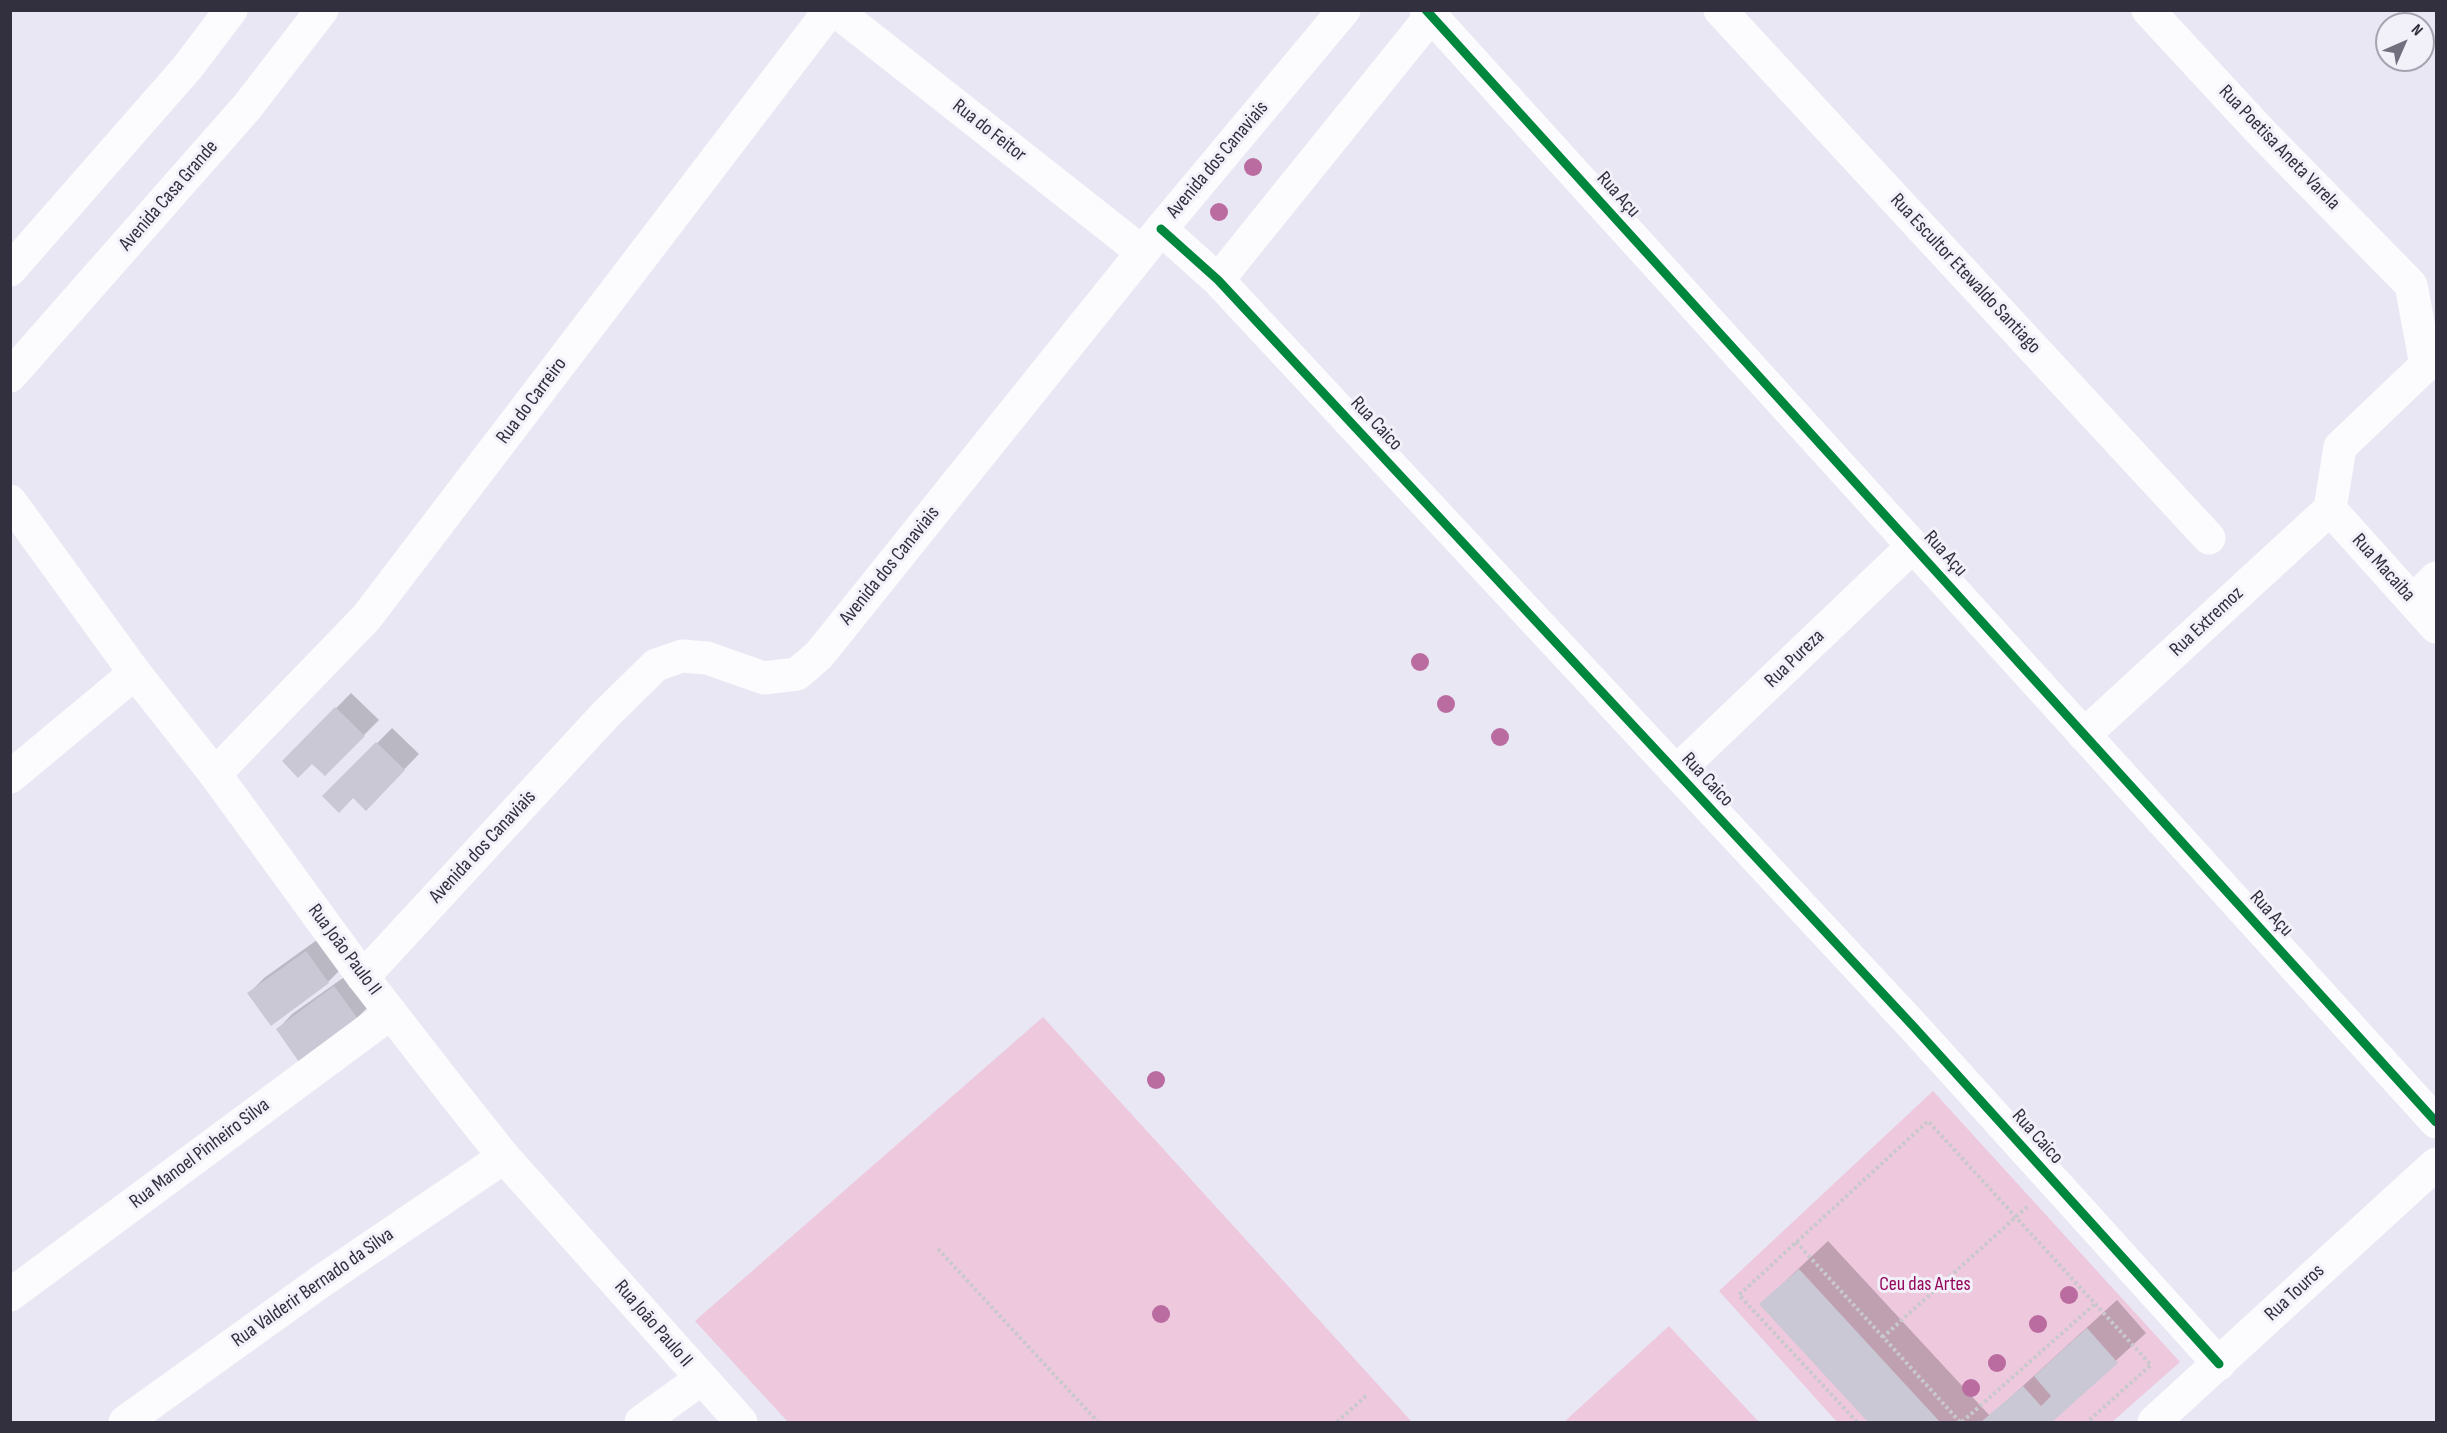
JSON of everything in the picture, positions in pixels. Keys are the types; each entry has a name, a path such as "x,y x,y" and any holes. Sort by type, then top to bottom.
{"street":[{"path":"10,270 187,68 231,10"},
{"name":"Avenida Casa Grande","path":"10,376 247,107 322,10"},
{"name":"Rua do Carreiro","path":"215,774 366,618 830,10"},
{"name":"Rua do Feitor","path":"835,10 1152,240"},
{"name":"Avenida dos Canaviais","path":"363,977 606,714 656,665 682,656 707,658 764,678 797,674 819,655 1152,240 1344,10"},
{"name":"Rua Escultor Etewaldo Santiago","path":"1720,10 2209,538"},
{"name":"Rua Poetisa Aneta Varela","path":"2148,10 2260,131 2411,285 2426,365 2340,447 2330,508"},
{"path":"1218,280 1429,13"},
{"name":"Rua Açu","path":"1429,13 2436,1122"},
{"name":"Rua Caico","path":"1152,240 1218,280 1913,1026 2218,1364"},
{"name":"Rua João Paulo II","path":"10,501 135,673 215,774 363,977 504,1157 741,1422"},
{"name":"Rua Macaiba","path":"2330,508 2436,627"},
{"name":"Rua Extremoz","path":"2084,735 2330,508"},
{"name":"Rua Pureza","path":"1676,772 1913,546"},
{"path":"2413,601 2436,578"},
{"path":"10,777 135,673"},
{"name":"Rua Manoel Pinheiro Silva","path":"10,1295 391,1013"},
{"name":"Rua Valderir Bernado da Silva","path":"125,1422 323,1280 504,1157"},
{"name":"Rua Touros","path":"2154,1422 2436,1164"},
{"path":"641,1422 701,1379"}],"path":[{"path":"1857,1422 1739,1295 1928,1120 2151,1365 2087,1422"},
{"path":"1883,1337 2016,1218"},
{"path":"1796,1242 1961,1422 2095,1304"},
{"path":"938,1249 1098,1422"},
{"path":"1337,1422 1368,1394"}],"green space":[{"path":"1043,1017 1412,1422 788,1422 695,1321"},
{"name":"Ceu das Artes","path":"1933,1091 2180,1362 2112,1422 1837,1422 1719,1291"},
{"path":"1669,1326 1759,1422 1564,1422"}],"building":[{"path":"335,707 365,736 325,776 312,764 298,778 282,761"},
{"path":"376,742 405,770 366,811 353,798 339,813 322,796"},
{"path":"306,951 329,983 271,1026 247,993"},
{"path":"334,986 358,1019 299,1062 276,1029"},
{"path":"1799,1269 1940,1422 1868,1422 1759,1304"},
{"path":"2087,1328 2118,1363 2052,1422 1981,1422 2023,1386 2041,1406 2051,1396 2034,1376"}],"cycle path":[{"path":"1426,10 2436,1122"},
{"path":"1161,229 1218,280 1913,1026 2219,1364"}]}
